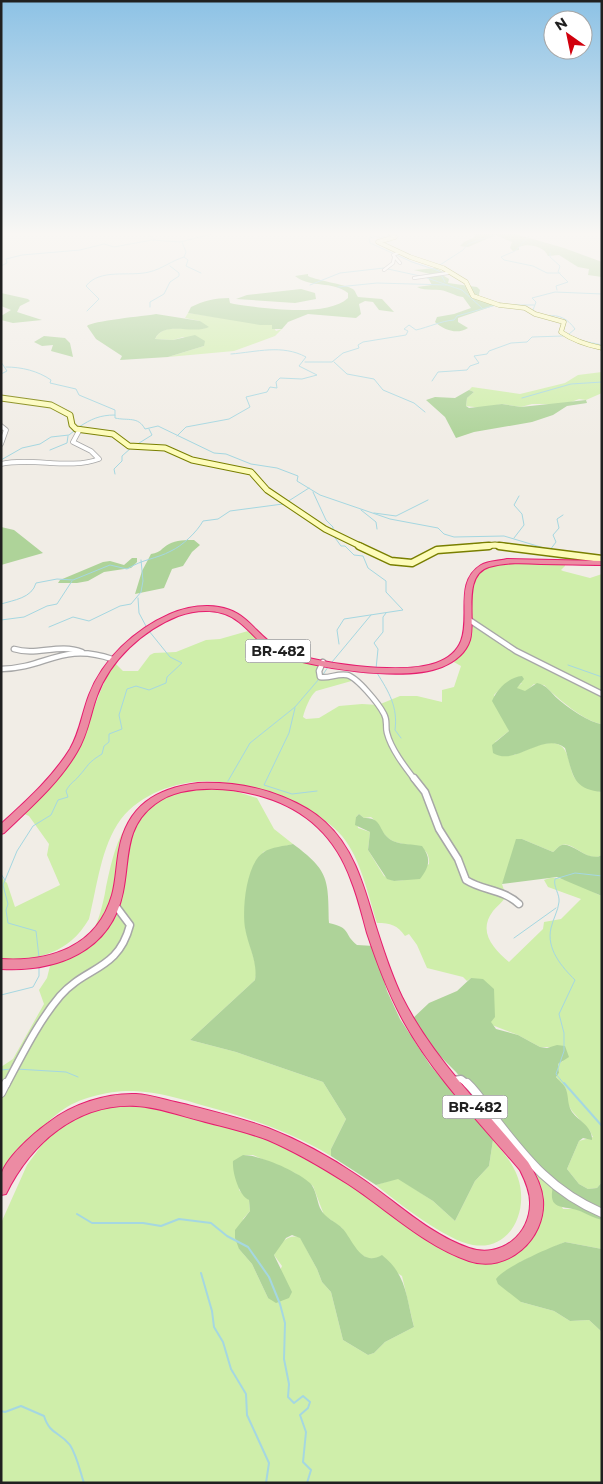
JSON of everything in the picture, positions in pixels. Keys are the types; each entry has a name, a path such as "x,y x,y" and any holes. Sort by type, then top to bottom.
{"highway":[{"name":"BR-482","path":"1,830 46,787 62,767 80,737 100,679 112,659 129,643 170,617 189,610 209,608 237,617 257,638 276,650 323,662 371,670 417,669 438,666 456,656 464,647 468,637 468,584 473,574 484,566 507,561 602,563"},
{"name":"BR-482","path":"1,964 23,966 42,964 75,950 102,929 109,920 115,904 128,830 139,812 158,797 182,788 202,785 235,788 288,801 322,823 344,853 397,998 413,1028 524,1166 536,1193 537,1210 534,1226 522,1242 506,1254 497,1257 471,1255 451,1246 352,1179 291,1145 248,1128 150,1102 120,1101 99,1105 73,1114 32,1144 12,1168 1,1189"}],"street":[{"path":"489,302 499,306 520,307 535,314 559,319 564,322 561,332 590,346 602,348"},
{"path":"1,398 16,399 27,403 47,403 70,415 72,425 80,429 113,434 129,446 165,448 192,460 240,468 251,472 267,490 325,529 391,561 412,563 437,550 495,545 602,559"},
{"path":"1,426 6,430 1,444"},
{"path":"1,464 19,460 49,464 68,462 86,464 94,462 99,459 98,456 87,448 73,442 80,429"},
{"path":"468,619 479,629 549,670 602,694"},
{"path":"14,649 31,654 75,648 83,652 112,659"},
{"path":"1,669 24,668 62,654 83,652"},
{"path":"323,662 319,670 320,677 325,678 336,674 348,675 355,679 383,712 387,720 387,733 404,766 425,792 439,829 458,860 466,880 476,886 500,890 512,896 520,904"},
{"path":"1,1093 24,1050 60,996 108,963 121,951 128,938 130,925 115,904"},
{"path":"453,1080 461,1079 469,1084 530,1160 555,1186 568,1197 602,1213"}],"green space":[{"path":"1,302 27,302 20,306 17,312 42,320 13,323 1,320 1,316 11,310 1,306"},
{"path":"203,302 230,302 260,308 293,310 325,308 341,302 362,302 359,304 361,314 356,318 308,314 288,322 282,329 272,329 272,325 260,325 188,313 191,307"},
{"path":"373,302 385,302 394,312 379,310"},
{"path":"467,302 499,304 458,318 458,322 468,328 464,330 451,331 435,322 437,317 471,308"},
{"path":"188,313 272,325 276,331 282,329 275,336 234,351 168,357 204,346 183,337 173,340 155,339 164,330 205,328 200,321 185,318"},
{"path":"156,314 200,321 209,327 195,330 165,330 159,333 155,339 173,340 195,335 205,341 204,346 168,357 120,360 122,356 96,339 87,326 108,321"},
{"path":"44,336 65,338 70,343 73,357 51,351 53,345 42,346 34,342"},
{"path":"602,372 602,393 586,400 579,399 566,404 532,404 521,407 502,404 482,408 466,406 467,398 474,392 469,390 472,387 520,394 565,383 578,375"},
{"path":"469,390 474,392 467,398 466,406 469,408 502,404 521,407 586,400 587,403 567,406 553,415 532,422 474,432 456,438 445,417 426,400 435,397 455,398"},
{"path":"1,527 14,530 43,553 1,565"},
{"path":"194,540 200,545 192,552 183,566 172,569 164,588 135,594 142,571 151,554 175,542"},
{"path":"132,558 137,558 137,562 131,568 104,572 88,581 58,583 60,580 103,562 110,561 124,565"},
{"path":"512,562 565,562 565,566 561,570 563,571 590,578 602,574 602,724 580,714 544,685 534,684 525,692 516,688 522,683 503,686 494,695 509,731 495,742 514,755 542,744 557,744 565,750 575,778 585,786 602,792 602,855 591,857 567,845 561,846 553,852 522,839 502,884 506,896 493,911 488,919 487,926 489,940 509,962 543,929 544,922 561,919 581,899 548,887 544,880 557,878 565,880 602,896 602,1182 597,1188 588,1189 579,1184 567,1169 579,1141 593,1137 567,1103 566,1089 556,1077 559,1073 558,1064 563,1061 552,1047 540,1047 518,1035 492,1025 471,978 467,981 463,977 427,968 417,945 409,934 405,936 393,925 377,923 359,866 349,845 326,821 308,810 288,802 244,787 207,781 166,788 153,794 130,809 114,830 100,867 89,919 81,931 62,947 51,952 28,959 1,962 1,877 7,883 15,907 60,885 47,855 49,844 29,816 20,812 56,774 79,742 114,662 123,671 138,671 150,655 154,653 176,652 206,640 220,639 248,631 271,650 321,664 318,671 322,676 341,673 355,680 316,691 305,710 303,717 306,719 319,718 339,706 378,705 400,696 417,696 442,702 442,690 454,687 461,666 452,661 467,648 470,642 468,600 473,576 487,567","holes":["359,814 364,818 371,817 391,840 416,846 426,851 429,864 405,880 394,881 384,876 368,850 370,832 358,828 356,817"]},
{"path":"522,676 524,679 517,688 525,691 537,683 540,684 573,711 591,721 602,724 602,792 584,787 579,783 572,772 565,748 557,744 539,746 511,756 493,753 492,745 509,731 492,701 504,684"},
{"path":"197,788 228,789 257,798 274,829 293,844 263,852 245,927 257,970 255,980 190,1040 236,1052 323,1082 346,1119 331,1149 331,1156 286,1133 179,1098 134,1091 116,1092 86,1098 68,1106 50,1120 26,1150 1,1197 1,1067 13,1059 44,1004 39,990 47,978 51,962 85,940 95,927 115,851 121,835 130,822 141,811 155,802 173,794"},
{"path":"359,814 364,818 375,820 388,838 393,841 422,846 427,854 428,862 426,870 420,879 394,881 387,879 368,850 370,832 355,825 356,817"},
{"path":"516,839 522,839 553,852 566,845 586,855 597,857 602,855 602,896 557,877 502,884"},
{"path":"293,844 314,862 324,877 327,886 329,923 344,929 357,945 374,946 387,991 400,1019 430,1065 493,1140 489,1166 475,1181 455,1221 433,1201 398,1179 376,1185 331,1156 331,1149 346,1119 323,1082 236,1052 190,1040 255,980 255,967 244,920 249,876 258,858 264,852"},
{"path":"471,978 483,979 494,989 495,1017 491,1022 496,1029 518,1035 540,1047 565,1046 569,1057 558,1064 559,1073 556,1077 566,1089 572,1112 588,1128 592,1135 592,1140 583,1138 579,1141 567,1169 579,1184 588,1189 597,1188 602,1182 602,1220 575,1209 555,1204 552,1195 553,1187 456,1072 435,1051 411,1020 429,1003 457,991"},
{"path":"135,1101 285,1141 363,1194 488,1262 534,1227 525,1154 549,1179 563,1209 576,1209 602,1220 602,1249 565,1242 520,1262 521,1302 554,1311 570,1321 589,1320 602,1332 602,1483 1,1483 1,1223 27,1165 47,1138 60,1127 93,1108","holes":["243,1155 253,1155 295,1173 313,1186 324,1215 342,1228 356,1251 367,1258 375,1259 402,1276 414,1327 385,1342 374,1353 368,1355 343,1340 331,1292 322,1282 300,1237 295,1236 284,1240 274,1255 282,1266 268,1298 252,1264 239,1249 243,1219 250,1211 249,1200 239,1190"]},
{"path":"493,1140 513,1167 521,1190 519,1215 507,1235 498,1242 486,1245 473,1245 462,1242 436,1229 376,1185 398,1178 433,1201 455,1221 475,1181 489,1166"},
{"path":"243,1155 268,1161 304,1178 314,1188 322,1212 343,1229 363,1255 375,1258 382,1255 390,1263 396,1270 404,1287 414,1327 385,1342 374,1353 368,1355 343,1340 331,1292 322,1282 300,1238 292,1235 286,1238 274,1255 292,1292 289,1298 276,1303 268,1298 252,1264 239,1249 235,1238 235,1230 250,1211 249,1200 245,1198 239,1189 234,1171 233,1161"},
{"path":"565,1242 602,1249 602,1332 589,1320 570,1321 554,1311 521,1302 498,1284 496,1279 501,1274 528,1258"}],"waterway":[{"path":"87,311 96,302"},
{"path":"150,302 150,307"},
{"path":"476,302 482,308"},
{"path":"533,310 536,302"},
{"path":"305,362 332,362 343,353 359,348 358,345 363,342 406,335 408,331 404,329 409,325 416,330 454,320 457,316 496,305"},
{"path":"515,305 534,305"},
{"path":"547,316 563,318 569,322 575,329 569,334"},
{"path":"432,381 438,372 467,370 470,366 479,363 474,356 487,354 489,351 511,343 527,342 532,337 563,336"},
{"path":"583,341 602,345"},
{"path":"178,435 186,427 229,419 250,407 246,397 267,392 270,387 277,388 276,382 280,378 302,379 317,375 299,366 306,357 297,353 269,350 231,354"},
{"path":"1,362 7,371 1,374"},
{"path":"334,362 347,374 374,379 383,390 414,403 425,412"},
{"path":"6,367 30,370 51,380 50,383 76,389 79,395 115,410 115,415"},
{"path":"522,398 571,384 602,382"},
{"path":"79,427 96,418 115,415"},
{"path":"115,415 115,418 139,422 145,429 158,426 178,435"},
{"path":"136,445 152,435 149,429"},
{"path":"1,460 22,448 40,444 51,437 69,435 74,431"},
{"path":"178,435 214,453 226,454 251,464 277,468 298,476 297,481 309,488"},
{"path":"50,450 67,443 68,436"},
{"path":"115,474 114,469 122,461 122,456 131,448"},
{"path":"287,502 309,488"},
{"path":"309,488 320,495 390,519 438,528 444,534 454,537 504,536 544,548"},
{"path":"313,492 326,520 333,527 333,531"},
{"path":"514,538 524,525 522,514 514,505 519,496"},
{"path":"374,513 396,516 428,500"},
{"path":"141,562 175,549 197,530 203,521 218,519 230,511 283,504"},
{"path":"361,510 376,522 377,529"},
{"path":"550,550 556,542 553,535 559,528 557,519 563,515"},
{"path":"333,535 341,546 345,546 354,555 363,556 368,568 386,581 386,592 403,610 344,619 337,630 339,644"},
{"path":"1,604 27,595 36,583 57,579 73,580 110,565 127,569 141,562"},
{"path":"49,627 73,617 89,621 120,606 131,604 141,592 143,581 141,562"},
{"path":"1,620 24,617 47,606 57,604 72,581"},
{"path":"138,598 139,613 147,628"},
{"path":"376,669 378,649 374,643 383,632 383,617 386,613"},
{"path":"332,662 371,615"},
{"path":"39,957 36,931 8,923 6,910 8,904 3,885 17,851 33,826 51,815 58,800 68,797 66,791 71,784 91,762 102,754 104,746 109,742 109,734 122,729 119,715 127,689 136,686 149,690 166,683 167,677 182,663 170,657 149,631"},
{"path":"568,665 602,677"},
{"path":"322,676 328,667"},
{"path":"377,673 392,700 396,722 395,730 401,738"},
{"path":"228,781 250,743 295,707 319,679"},
{"path":"295,708 289,733 264,785 292,794 317,791"},
{"path":"565,1085 556,1074 564,1051 564,1033 559,1014 575,980 556,957 551,943 551,928 559,902 555,879 575,873 602,876"},
{"path":"1,874 5,880"},
{"path":"514,938 556,908"},
{"path":"1,995 33,987 39,976 39,966"},
{"path":"1,1070 12,1069"},
{"path":"16,1069 66,1072 78,1077"},
{"path":"564,1083 602,1126"},
{"path":"77,1214 92,1223 143,1223 161,1226 179,1219 211,1223 227,1236 248,1247 269,1277 280,1304 285,1323 284,1359 289,1384 288,1397 294,1403 303,1396 310,1402 308,1408 300,1415 306,1432 303,1462 311,1470 307,1483"},
{"path":"201,1273 212,1311 214,1327 223,1342 231,1369 246,1394 247,1415 269,1463 266,1483"},
{"path":"1,1411 5,1412 21,1406 44,1416 49,1427 70,1445 84,1483"}]}
